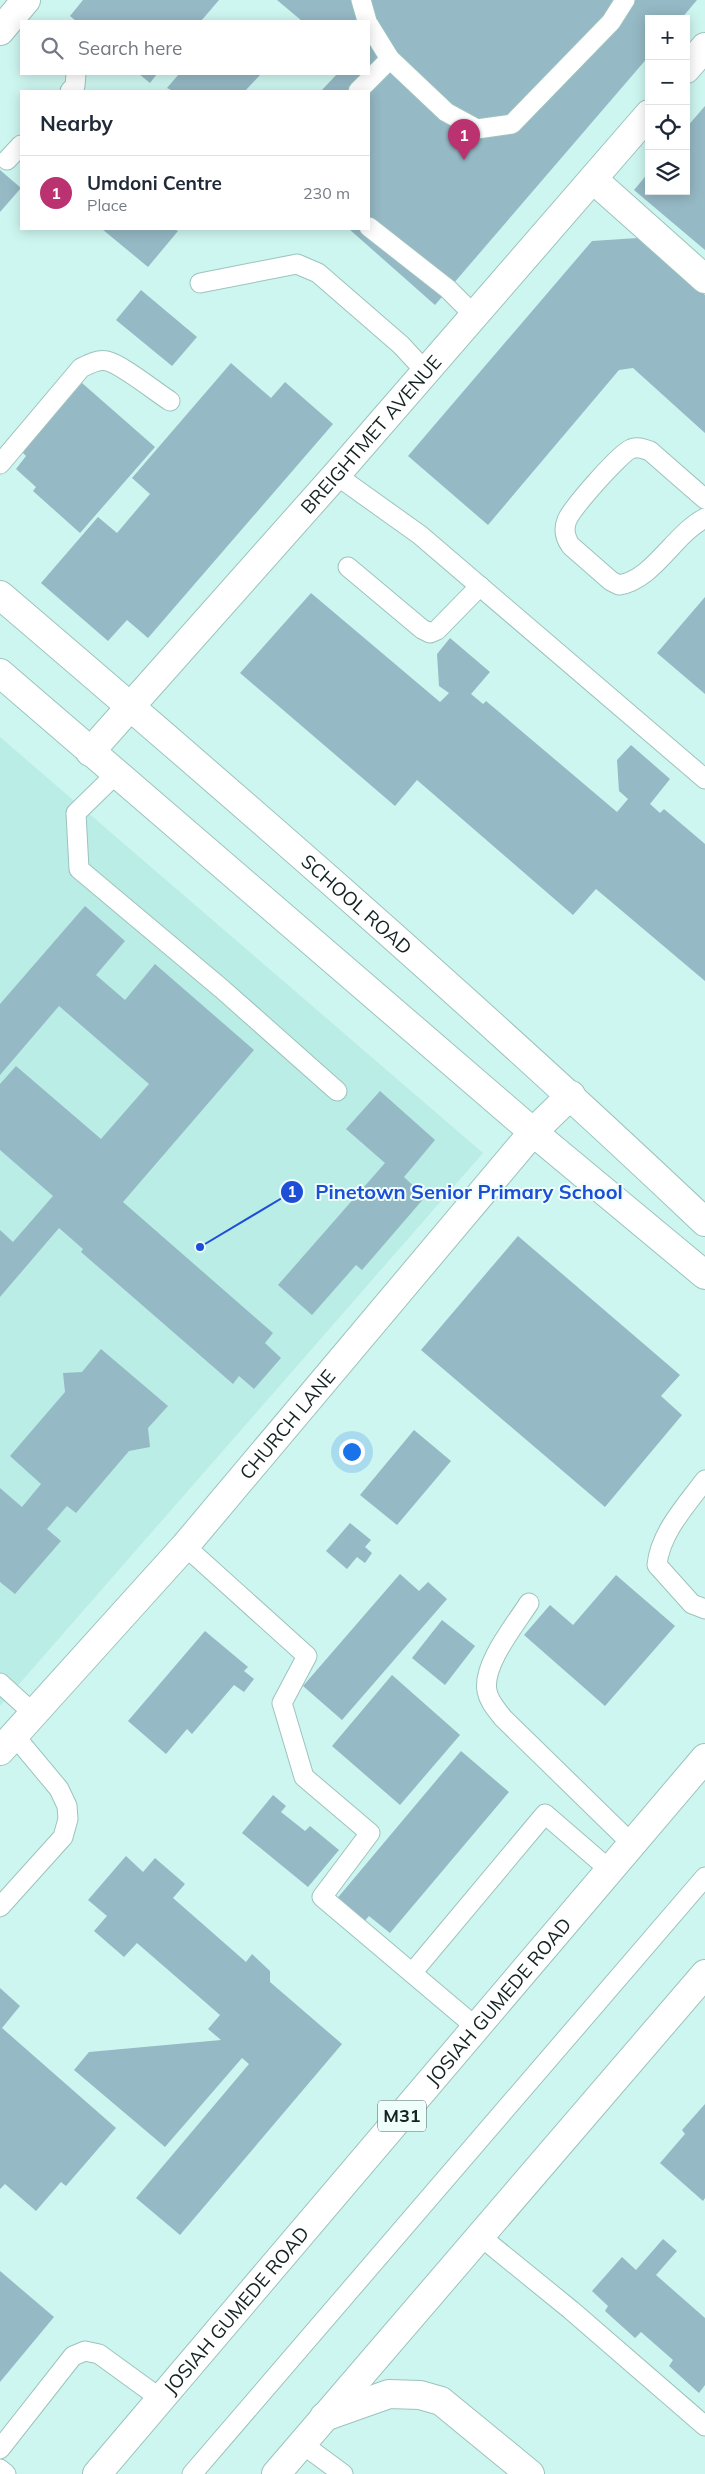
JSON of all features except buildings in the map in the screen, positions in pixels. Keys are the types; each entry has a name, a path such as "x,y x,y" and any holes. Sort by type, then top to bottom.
{"street":[{"path":"690,64 705,46"},
{"name":"BREIGHTMET AVENUE","path":"90,752 132,707 336,475 594,180 645,119"},
{"path":"594,180 705,279"},
{"name":"SCHOOL ROAD","path":"0,595 132,707 571,1095 705,1222"},
{"path":"0,673 533,1132 705,1276"},
{"name":"CHURCH LANE","path":"7,1743 185,1546 533,1132 571,1095"},
{"name":"JOSIAH GUMEDE ROAD","path":"98,2474 705,1758"},
{"path":"276,2474 705,1974"},
{"path":"324,2417 389,2394 420,2395 441,2401 530,2474"}],"lane":[{"path":"361,0 367,20"},
{"path":"370,28 390,59 446,112 477,129 512,124 611,22 625,0"},
{"path":"359,90 390,59"},
{"path":"71,90 75,86 76,75"},
{"path":"7,160 20,146"},
{"path":"370,228 448,289 475,316"},
{"path":"200,284 297,264 306,267 326,279 401,345 426,372"},
{"path":"0,464 81,368 92,362 100,361 113,364 170,401"},
{"path":"705,499 650,451 632,448 620,456 576,508 567,520 564,530 566,539 571,546 611,581 619,585 640,578 684,533 705,518"},
{"path":"336,475 420,535 705,779"},
{"path":"348,567 422,629 430,633 437,630 480,586"},
{"path":"116,774 76,813 79,868 222,989 337,1091"},
{"path":"705,1480 666,1536 658,1553 658,1564 692,1604 705,1609"},
{"path":"185,1546 306,1656 282,1703 304,1777 370,1833 322,1897 477,2028"},
{"path":"529,1603 498,1651 490,1673 487,1690 491,1702 504,1718 632,1844"},
{"path":"0,1683 33,1713"},
{"path":"0,1908 63,1837 68,1819 67,1806 60,1788 7,1743"},
{"path":"412,1973 545,1814 610,1871"},
{"path":"192,2474 705,1877"},
{"path":"480,2236 571,2310 705,2426"},
{"path":"0,2449 73,2356 85,2351 99,2354 161,2399"},
{"path":"302,2443 343,2474"},
{"path":"0,2469 6,2474"}],"shaded area":[{"path":"0,737 483,1153 0,1706"}],"place":[{"name":"Umdoni Centre","path":"464,160"},
{"name":"Pinetown Senior Primary School","path":"200,1247"}]}
